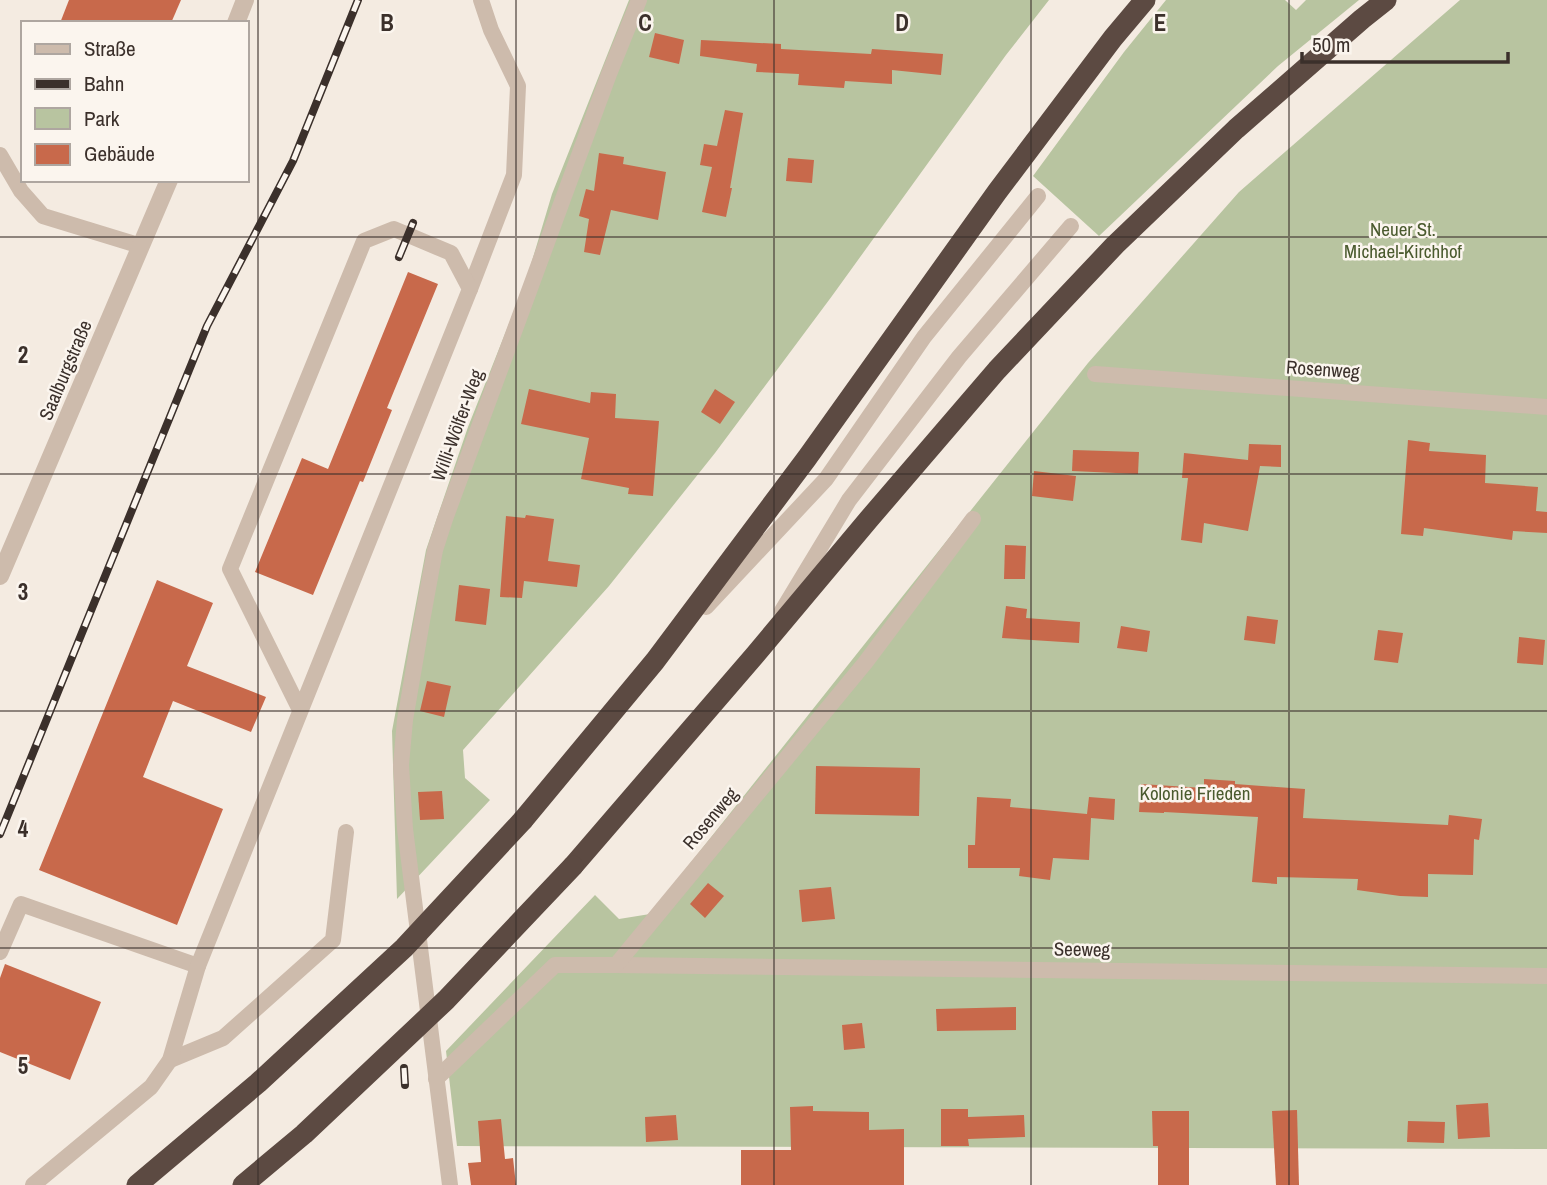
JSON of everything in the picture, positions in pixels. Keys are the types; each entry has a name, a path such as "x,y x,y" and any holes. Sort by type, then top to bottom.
{"highway":[{"path":"137,1185 258,1083 404,948 523,820 655,662 815,447 997,192 1113,38 1145,0"},
{"path":"243,1185 304,1134 446,1000 573,866 997,370 1115,245 1236,129 1386,0"}],"street":[{"path":"237,21 245,0"},
{"name":"Saalburgstraße","path":"0,576 168,182"}],"lane":[{"path":"33,1185 151,1087 170,1060 198,967 514,176 518,86 491,30 481,0"},
{"name":"Willi-Wölfer-Weg","path":"450,1185 405,829 401,765 405,720 435,550 581,148 639,0"},
{"path":"0,155 21,191 43,215 141,246"},
{"path":"655,662 826,479 924,337 1038,196"},
{"path":"755,656 849,500 959,356 1071,226"},
{"path":"300,710 230,569 364,241 394,229 451,253 470,289"},
{"name":"Rosenweg","path":"1095,374 1547,407"},
{"name":"Rosenweg","path":"616,965 865,663 973,519"},
{"path":"170,1060 223,1038 333,940 346,832"},
{"path":"0,952 21,904 198,967"},
{"path":"436,1080 555,965 616,965"},
{"name":"Seeweg","path":"616,965 1547,976"}],"green space":[{"path":"629,0 1049,0 715,453 609,586 463,750 465,778 490,800 397,899 392,731 426,550 468,427 526,281 552,194"},
{"path":"1166,0 1285,0 1296,10 1306,0 1359,0 1278,66 1099,236 1033,176 1124,52"},
{"name":"Kolonie Frieden","path":"1460,0 1547,0 1547,1149 457,1146 446,1051 595,895 619,919 650,914 1088,363 1239,192"}],"building":[{"path":"69,0 181,0 172,21 61,21"},
{"path":"655,33 684,40 679,64 649,57"},
{"path":"701,40 781,44 781,49 871,54 872,49 943,54 941,75 892,70 892,84 845,81 844,88 798,85 799,74 756,72 757,64 700,56"},
{"path":"725,110 743,113 726,217 702,212 712,167 700,165 704,144 717,146"},
{"path":"599,153 624,157 623,164 666,172 658,220 611,210 600,255 584,252 589,219 579,216 586,189 594,191"},
{"path":"788,158 814,160 812,183 786,181"},
{"path":"408,272 438,284 387,408 392,410 313,595 255,572 302,458 328,469"},
{"path":"529,389 590,403 591,392 616,394 615,418 659,421 653,496 628,494 629,488 581,479 589,438 521,424"},
{"path":"715,389 735,402 720,424 701,412"},
{"path":"1408,440 1430,443 1429,451 1486,455 1485,483 1538,487 1536,511 1547,512 1547,533 1513,531 1512,540 1424,528 1423,536 1401,534"},
{"path":"1249,444 1281,445 1281,467 1260,466 1248,531 1204,523 1202,543 1181,540 1188,478 1182,478 1184,453 1248,460"},
{"path":"1073,450 1139,452 1138,474 1072,471"},
{"path":"1034,471 1076,476 1073,501 1032,496"},
{"path":"526,515 554,519 548,561 580,565 577,587 524,581 522,598 500,597 506,516 525,518"},
{"path":"1005,545 1026,546 1025,579 1004,579"},
{"path":"157,580 213,603 187,666 266,697 251,732 173,701 143,777 223,809 177,925 39,870"},
{"path":"459,585 490,589 486,625 455,621"},
{"path":"1006,606 1027,609 1026,618 1080,622 1079,643 1002,638"},
{"path":"1247,616 1278,620 1275,644 1244,640"},
{"path":"1121,626 1150,631 1147,652 1117,648"},
{"path":"1378,630 1403,633 1398,663 1374,660"},
{"path":"1519,637 1545,640 1543,665 1517,663"},
{"path":"427,681 451,686 444,717 420,711"},
{"path":"816,766 920,768 919,816 815,814"},
{"path":"1204,779 1305,789 1303,818 1448,825 1449,815 1482,819 1479,840 1474,839 1473,875 1428,874 1428,897 1357,890 1358,879 1277,877 1277,884 1252,882 1258,817 1139,812 1141,784 1204,788"},
{"path":"442,791 444,819 420,820 418,792"},
{"path":"977,797 1011,799 1010,807 1087,814 1089,797 1115,799 1114,820 1091,818 1089,860 1053,858 1050,880 1019,876 1020,868 968,868 968,845 975,845"},
{"path":"708,883 724,896 705,918 690,904"},
{"path":"831,887 835,919 802,922 799,890"},
{"path":"5,964 101,1002 70,1080 0,1052 0,978"},
{"path":"1016,1007 1016,1030 937,1031 936,1009"},
{"path":"862,1023 865,1048 844,1050 842,1025"},
{"path":"1488,1103 1490,1137 1458,1139 1456,1105"},
{"path":"813,1106 813,1111 869,1112 869,1130 904,1129 904,1185 741,1185 741,1150 791,1150 790,1107"},
{"path":"941,1109 968,1109 968,1117 1024,1115 1025,1137 968,1139 969,1146 941,1146"},
{"path":"1297,1110 1299,1185 1276,1185 1272,1111"},
{"path":"1152,1111 1189,1111 1189,1185 1158,1185 1158,1146 1153,1146"},
{"path":"676,1115 678,1140 646,1142 645,1117"},
{"path":"501,1119 505,1159 513,1158 516,1185 471,1185 468,1163 481,1162 478,1121"},
{"path":"1408,1121 1445,1122 1444,1143 1407,1142"}],"railway":[{"path":"0,834 207,326 293,161 358,0"},
{"path":"399,257 413,223"},
{"path":"404,1068 405,1085"}],"park label":[{"name":"Neuer St. Michael-Kirchhof","path":"1403,240"}]}
